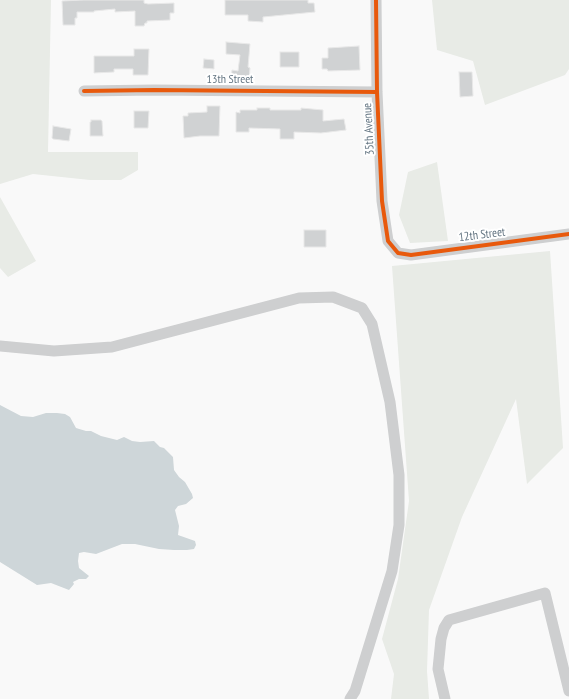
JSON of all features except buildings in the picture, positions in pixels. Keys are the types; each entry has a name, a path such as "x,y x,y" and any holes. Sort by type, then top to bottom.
{"street":[{"name":"35th Avenue","path":"376,0 377,92 382,201 388,241 398,253"},
{"name":"13th Street","path":"84,91 154,90 377,92"},
{"name":"12th Street","path":"398,253 411,254 569,234"},
{"path":"0,346 54,352 112,347 299,298 333,297 362,308 372,324 390,402 399,475 399,525 392,572 358,684 350,699"},
{"path":"445,699 438,669 441,639 444,628 449,620 545,593 569,691"}],"shaded area":[{"path":"0,0 51,0 48,152 138,152 138,170 121,180 90,180 33,174 0,184"},
{"path":"432,0 569,0 569,69 565,75 485,105 473,61 437,50"},
{"path":"437,162 448,241 410,243 399,215 408,172"},
{"path":"0,197 36,261 8,277 0,268"},
{"path":"550,251 563,448 527,484 516,399 462,517 429,610 427,671 429,699 391,699 394,674 382,639 398,579 409,501 392,266"},
{"path":"0,405 21,416 33,417 46,413 65,414 70,417 76,428 91,431 101,436 117,440 124,437 132,441 154,441 160,447 164,448 173,457 174,470 185,482 192,494 193,498 186,504 178,506 175,510 179,526 178,535 195,541 196,545 194,549 159,549 135,544 122,544 96,554 84,552 79,553 79,568 89,576 86,579 79,579 73,582 74,584 69,590 51,583 37,585 0,562"}],"cycle path":[{"path":"376,0 377,92 382,201 388,241 398,253 411,255 569,234"},
{"path":"84,91 154,90 377,92"}]}
